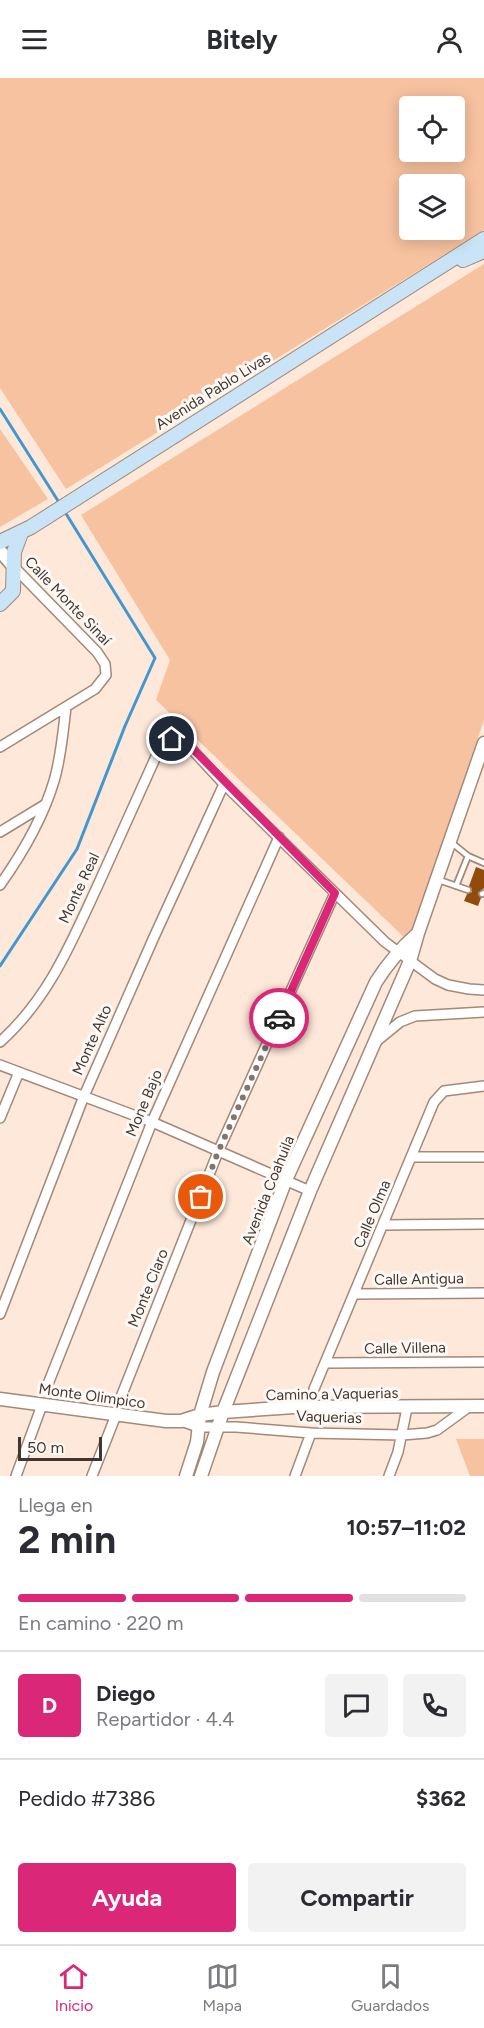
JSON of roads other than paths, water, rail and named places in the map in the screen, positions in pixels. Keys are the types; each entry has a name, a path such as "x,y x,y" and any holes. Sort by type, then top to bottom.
{"main road":[{"name":"Avenida Pablo Livas","path":"0,542 26,530 484,239"},
{"name":"Avenida Pablo Livas","path":"423,278 484,251"},
{"path":"0,604 13,591 14,552 26,530"}],"street":[{"name":"Calle Monte Sinaí","path":"0,551 97,652 105,664 106,675 95,690 66,707"},
{"path":"0,747 66,707"},
{"path":"0,885 25,847 46,804 58,762 66,707"},
{"name":"Monte Real","path":"0,1042 32,1008 60,966 158,752 166,742 178,738 186,742 224,784"},
{"name":"Avenida Coahuila","path":"201,1476 223,1412 310,1191 410,961 484,743"},
{"path":"224,784 397,952 435,980 448,985 484,990"},
{"name":"Monte Alto","path":"0,1314 84,1096 224,784"},
{"path":"0,832 46,804"},
{"name":"Mone Bajo","path":"48,1384 152,1122 279,837"},
{"name":"Monte Claro","path":"121,1397 218,1152 335,893"},
{"name":"Avenida Coahuila","path":"186,1476 197,1442 199,1421 213,1372 285,1182 376,982 397,952 418,933"},
{"path":"374,1043 399,1022 415,1016 484,1012"},
{"path":"0,1065 152,1122 310,1191"},
{"path":"0,1118 19,1072"},
{"name":"Calle Olma","path":"314,1389 438,1095 452,1088 484,1086"},
{"path":"412,1157 484,1157"},
{"path":"383,1225 484,1224"},
{"name":"Calle Antigua","path":"354,1294 484,1293"},
{"name":"Calle Villena","path":"326,1363 484,1362"},
{"name":"Monte Olimpico","path":"0,1399 116,1415 181,1421"},
{"path":"15,1476 42,1405"},
{"name":"Vaquerias","path":"199,1421 218,1427 312,1433 402,1435 437,1430 470,1406"},
{"name":"Camino a Vaquerias","path":"181,1421 199,1421 223,1412 294,1407 484,1406"},
{"path":"389,1476 402,1435 406,1408"},
{"path":"92,1476 116,1415"},
{"path":"295,1476 312,1433"}],"lane":[{"path":"450,842 468,856 484,863"},
{"path":"456,886 468,856"},
{"path":"436,879 468,890"}],"waterway":[{"path":"0,409 60,504"},
{"path":"0,966 77,849 125,726 155,658 65,512"}]}
